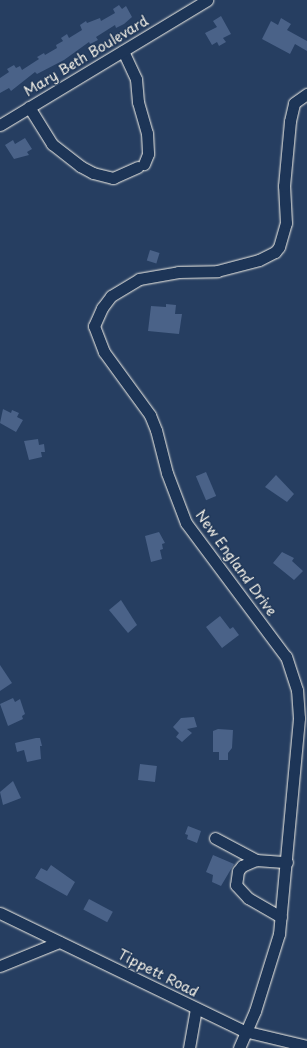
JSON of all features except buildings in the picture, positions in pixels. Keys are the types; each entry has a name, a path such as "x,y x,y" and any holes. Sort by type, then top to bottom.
{"street":[{"name":"Mary Beth Boulevard","path":"0,125 207,0"},
{"path":"29,108 52,144 80,166 93,173 113,178 141,166 148,154 147,134 138,102 136,79 123,51"},
{"name":"New England Drive","path":"239,1048 244,1031 255,1011 270,969 281,916 287,862 299,702 293,673 273,639 186,523 167,472 156,430 150,416 111,363 94,326 102,308 111,296 139,279 178,272 217,271 259,260 275,252 279,247 286,223 284,186 290,121 294,103 307,94"},
{"path":"215,838 256,860 287,862"},
{"path":"256,860 242,866 238,871 236,885 248,898 281,916"},
{"name":"Tippett Road","path":"0,913 244,1031 302,1047"},
{"path":"0,966 59,942"},
{"path":"189,1048 196,1009"}]}
